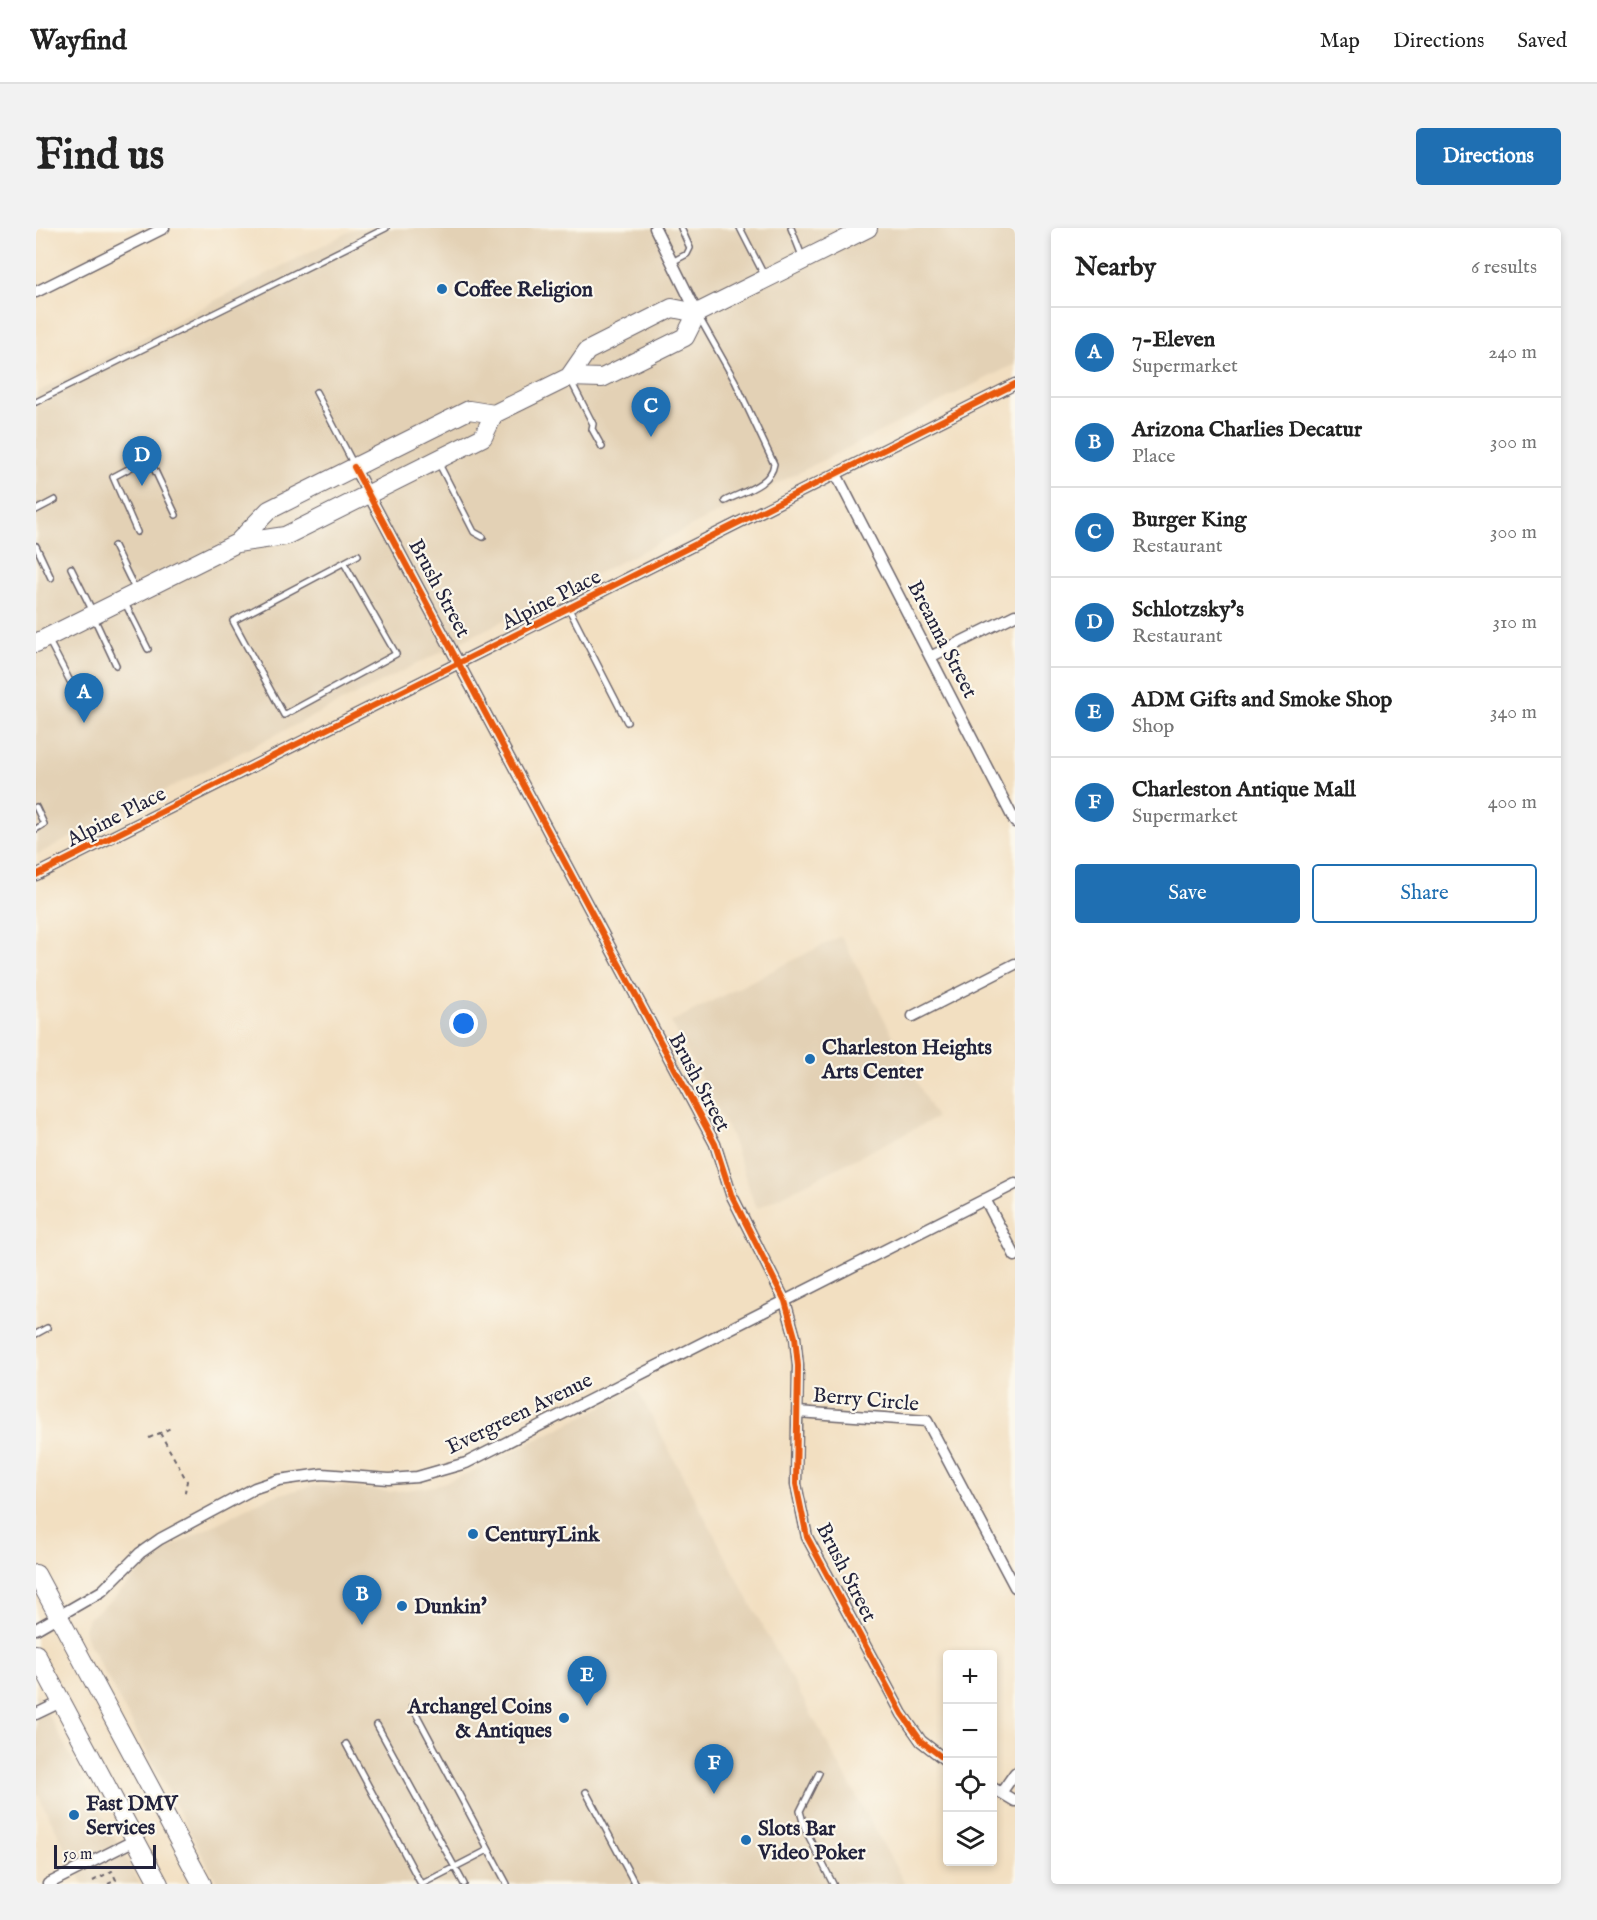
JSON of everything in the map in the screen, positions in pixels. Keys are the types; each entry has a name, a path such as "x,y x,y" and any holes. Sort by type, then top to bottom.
{"main road":[{"path":"237,543 269,510 354,467 469,410 494,414 569,377 602,378 685,336 697,314 868,228"},
{"path":"569,377 587,351 672,308 697,314"},
{"path":"42,641 237,543 285,536 438,460 483,437 494,414"},
{"path":"36,1574 202,1884"},
{"path":"36,1654 159,1884"}],"street":[{"path":"36,292 164,228"},
{"path":"655,228 697,314"},
{"name":"Alpine Place","path":"36,874 1015,384"},
{"name":"Brush Street","path":"354,467 461,663 715,1143 731,1194 785,1301 795,1337 796,1484 807,1537 902,1714 921,1741 943,1758"},
{"name":"Breanna Street","path":"836,474 1015,822"},
{"path":"930,657 1015,615"},
{"path":"914,1016 1015,964"},
{"name":"Evergreen Avenue","path":"36,1629 102,1591 154,1543 179,1527 255,1488 304,1475 346,1474 373,1478 404,1478 451,1469 1015,1184"},
{"path":"985,1199 1015,1256"},
{"name":"Berry Circle","path":"797,1412 927,1421 1015,1587"},
{"path":"36,1714 61,1702"},
{"path":"1015,1773 997,1791 1015,1801"},
{"path":"48,1884 135,1840"}],"lane":[{"path":"36,402 386,228"},
{"path":"672,262 687,254 690,249 681,228"},
{"path":"740,228 767,279"},
{"path":"791,228 804,260"},
{"path":"697,314 727,368 774,464 773,471 767,480 725,501"},
{"path":"569,377 602,447"},
{"path":"315,392 354,467"},
{"path":"137,532 113,477 148,458 176,515"},
{"path":"438,460 474,532 483,537"},
{"path":"36,510 55,500"},
{"path":"36,546 51,578"},
{"path":"114,546 148,649"},
{"path":"344,563 396,654 284,715 233,621 358,555"},
{"path":"71,568 117,665"},
{"path":"569,608 627,722"},
{"path":"42,641 73,687"},
{"path":"36,807 44,824 36,829"},
{"path":"36,1334 47,1328"},
{"path":"412,1706 507,1884"},
{"path":"377,1725 464,1884"},
{"path":"346,1744 421,1884 488,1850"},
{"path":"819,1773 800,1811 805,1829 833,1884"},
{"path":"586,1792 635,1884"}],"path":[{"path":"149,1438 171,1428"},
{"path":"160,1433 187,1480 184,1497"},
{"path":"93,1881 112,1871 116,1880 108,1884"}],"shaded area":[{"path":"356,228 1015,228 1015,364 36,855 36,393"},
{"path":"841,936 936,1118 758,1208 754,1203 731,1135 671,1022"},
{"path":"637,1389 763,1627 905,1884 218,1884 87,1640 84,1629 88,1618 114,1598 143,1569 168,1549 266,1498 312,1486 338,1486 389,1492 435,1486 474,1471"},
{"path":"36,1692 140,1884 84,1884 36,1791"}],"cycle path":[{"path":"36,875 1015,384"},
{"path":"354,467 715,1144 731,1194 785,1301 795,1337 798,1366 796,1484 807,1537 902,1714 921,1741 943,1758"}],"place":[{"name":"Coffee Religion","path":"442,289"},
{"name":"Burger King","path":"651,437"},
{"name":"Schlotzsky's","path":"142,486"},
{"name":"7-Eleven","path":"84,723"},
{"name":"Charleston Heights Arts Center","path":"810,1059"},
{"name":"CenturyLink","path":"473,1534"},
{"name":"Dunkin'","path":"402,1606"},
{"name":"Arizona Charlies Decatur","path":"362,1625"},
{"name":"ADM Gifts and Smoke Shop","path":"587,1706"},
{"name":"Archangel Coins & Antiques","path":"564,1718"},
{"name":"Charleston Antique Mall","path":"714,1794"},
{"name":"Fast DMV Services","path":"74,1815"},
{"name":"Slots Bar Video Poker","path":"746,1840"}]}
